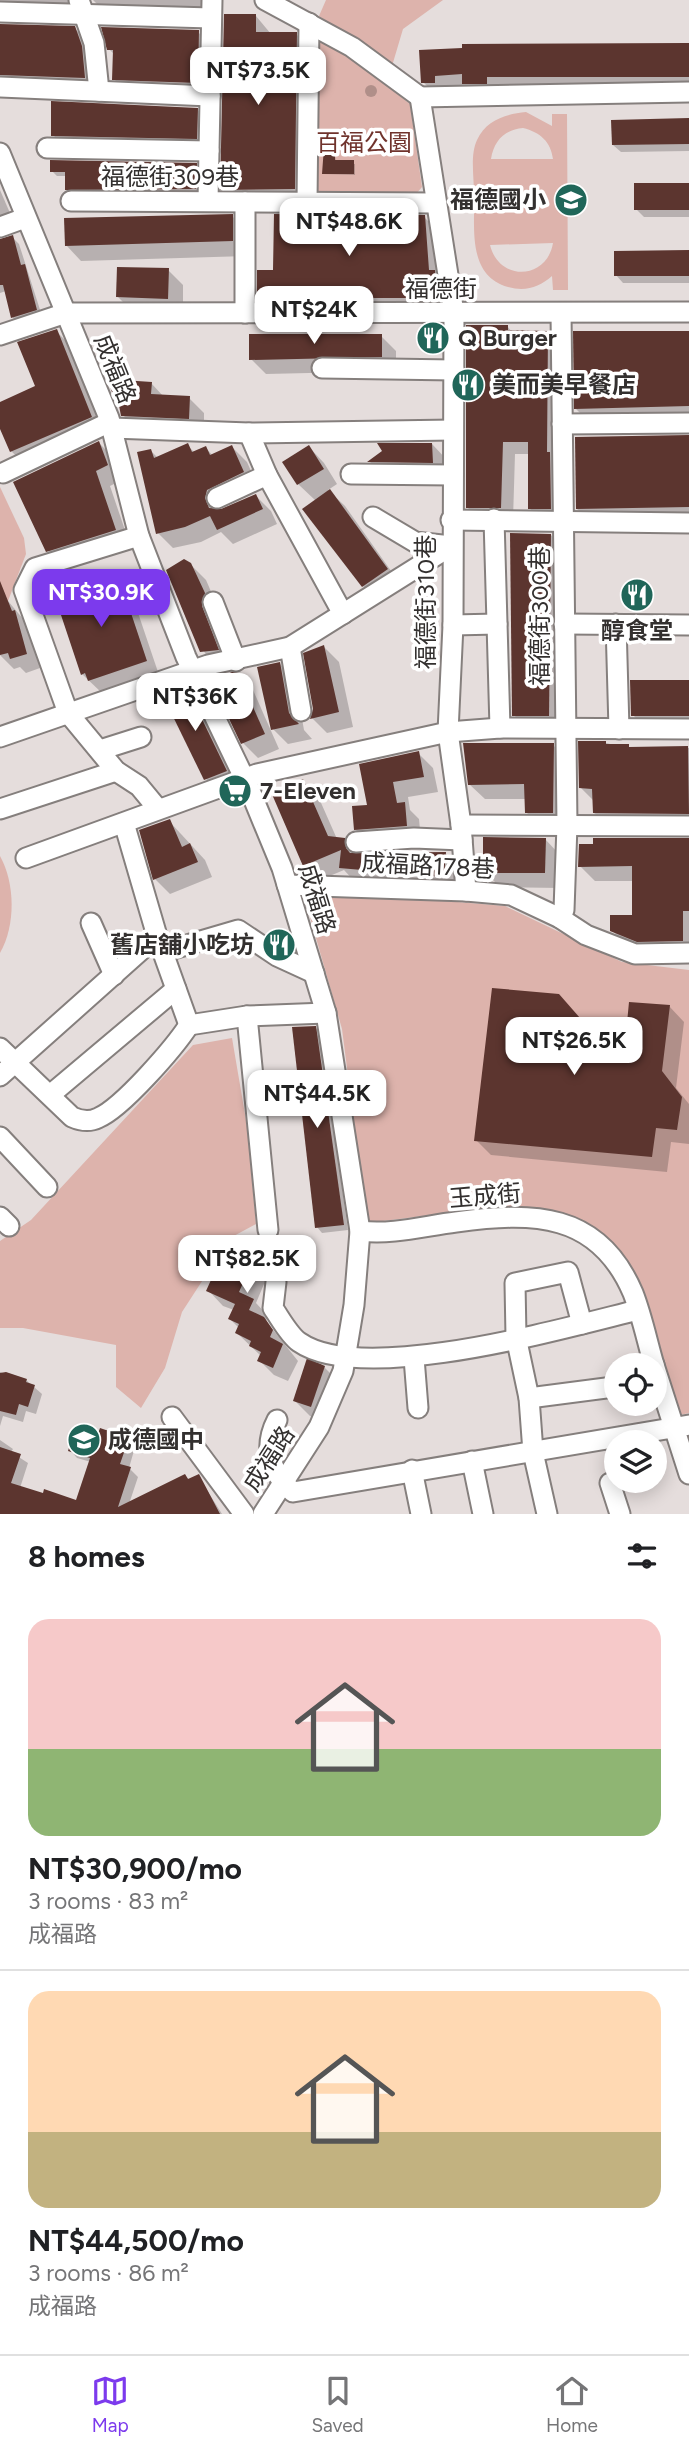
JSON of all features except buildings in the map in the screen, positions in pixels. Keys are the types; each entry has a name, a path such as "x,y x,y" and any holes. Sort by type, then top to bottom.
{"street":[{"path":"265,0 352,47 420,97 689,92"},
{"path":"82,7 94,43 99,91"},
{"path":"0,12 82,7 211,9 208,201"},
{"path":"307,202 309,23"},
{"path":"0,87 210,96"},
{"path":"420,97 454,313"},
{"path":"47,148 209,151"},
{"path":"0,152 22,210 0,227"},
{"name":"福德街309巷","path":"71,201 436,203"},
{"path":"245,202 245,313"},
{"name":"成福路","path":"22,210 111,425 139,536 193,670 245,780 287,885 326,1013 360,1231 355,1305 343,1371 319,1427 264,1514"},
{"name":"福德街","path":"0,335 66,313 689,312"},
{"name":"福德街310巷","path":"454,313 451,520 453,625 448,732 462,832 466,891"},
{"name":"福德街300巷","path":"560,918 564,910 567,825 561,313"},
{"path":"322,369 454,370"},
{"path":"562,424 689,423"},
{"path":"3,473 111,425 249,433 453,430"},
{"path":"249,433 267,475 343,614"},
{"path":"351,474 453,475"},
{"path":"217,498 267,475"},
{"path":"373,517 415,542 452,546"},
{"path":"494,519 500,728"},
{"path":"451,520 494,519 564,524 689,523"},
{"path":"139,536 35,568 24,590 68,713 116,771 139,786 158,810"},
{"path":"0,737 193,670 290,647 452,546"},
{"path":"213,602 236,661"},
{"path":"453,625 497,624"},
{"path":"564,624 689,625"},
{"path":"616,624 618,729"},
{"path":"290,647 301,711"},
{"path":"26,858 257,774 448,732 500,728 689,729"},
{"path":"100,750 141,737"},
{"path":"0,809 116,771"},
{"path":"124,823 160,944 189,1025"},
{"path":"356,842 567,825 689,826"},
{"name":"成福路178巷","path":"287,885 511,895 560,918 586,935 635,954 689,953"},
{"path":"92,923 114,975"},
{"path":"7,1069 114,975 160,944 238,930 277,956 314,973"},
{"path":"50,1096 176,989"},
{"path":"0,1048 7,1069 50,1096 72,1117 81,1121 97,1119 116,1107 189,1025 247,1016 326,1013"},
{"path":"247,1016 268,1230"},
{"path":"0,1137 47,1186"},
{"name":"玉成街","path":"360,1231 386,1233 515,1215 559,1222 586,1234 619,1268 638,1310 651,1353"},
{"path":"547,1514 533,1452 529,1398 516,1337 515,1283 568,1272 582,1324"},
{"path":"276,1282 273,1308 298,1342 344,1359 414,1358 638,1310"},
{"path":"414,1358 418,1408"},
{"path":"529,1398 604,1388"},
{"name":"玉成街","path":"667,1395 681,1427 689,1474"},
{"path":"172,1417 244,1514"},
{"path":"277,1420 269,1435 269,1454 283,1483 293,1492 681,1427"},
{"path":"472,1461 483,1514"},
{"path":"412,1470 421,1514"},
{"path":"613,1493 620,1514"}],"green space":[{"path":"326,0 443,0 403,29 392,66 319,16"},
{"name":"百福公園","path":"323,41 347,54 410,104 422,187 416,194 318,194 313,189 317,44"},
{"path":"526,112 552,126 552,114 567,114 568,290 553,290 552,276 532,288 508,287 495,281 479,262 474,236 475,146 481,133 491,123 504,116","holes":["523,128 544,139 553,159 491,159 495,147 505,134","553,243 542,264 523,272 503,266 490,245"]},
{"path":"0,487 24,538 26,554 8,601 0,603"},
{"path":"0,856 9,879 12,904 9,930 0,953"},
{"path":"302,889 505,906 622,962 689,970 689,1413 680,1415 667,1374 667,1353 660,1353 638,1284 537,1210 503,1206 367,1223 342,1029"},
{"path":"232,1038 247,1126 256,1224 230,1238 182,1312 165,1368 141,1408 116,1387 116,1345 23,1328 0,1328 0,1241 31,1220 193,1045"}],"place":[{"name":"福德國小","path":"571,200"},
{"name":"Q Burger","path":"433,338"},
{"name":"美而美早餐店","path":"468,385"},
{"name":"醇食堂","path":"637,595"},
{"name":"7-Eleven","path":"235,791"},
{"name":"舊店舖小吃坊","path":"279,945"},
{"name":"成德國中","path":"84,1440"}]}
